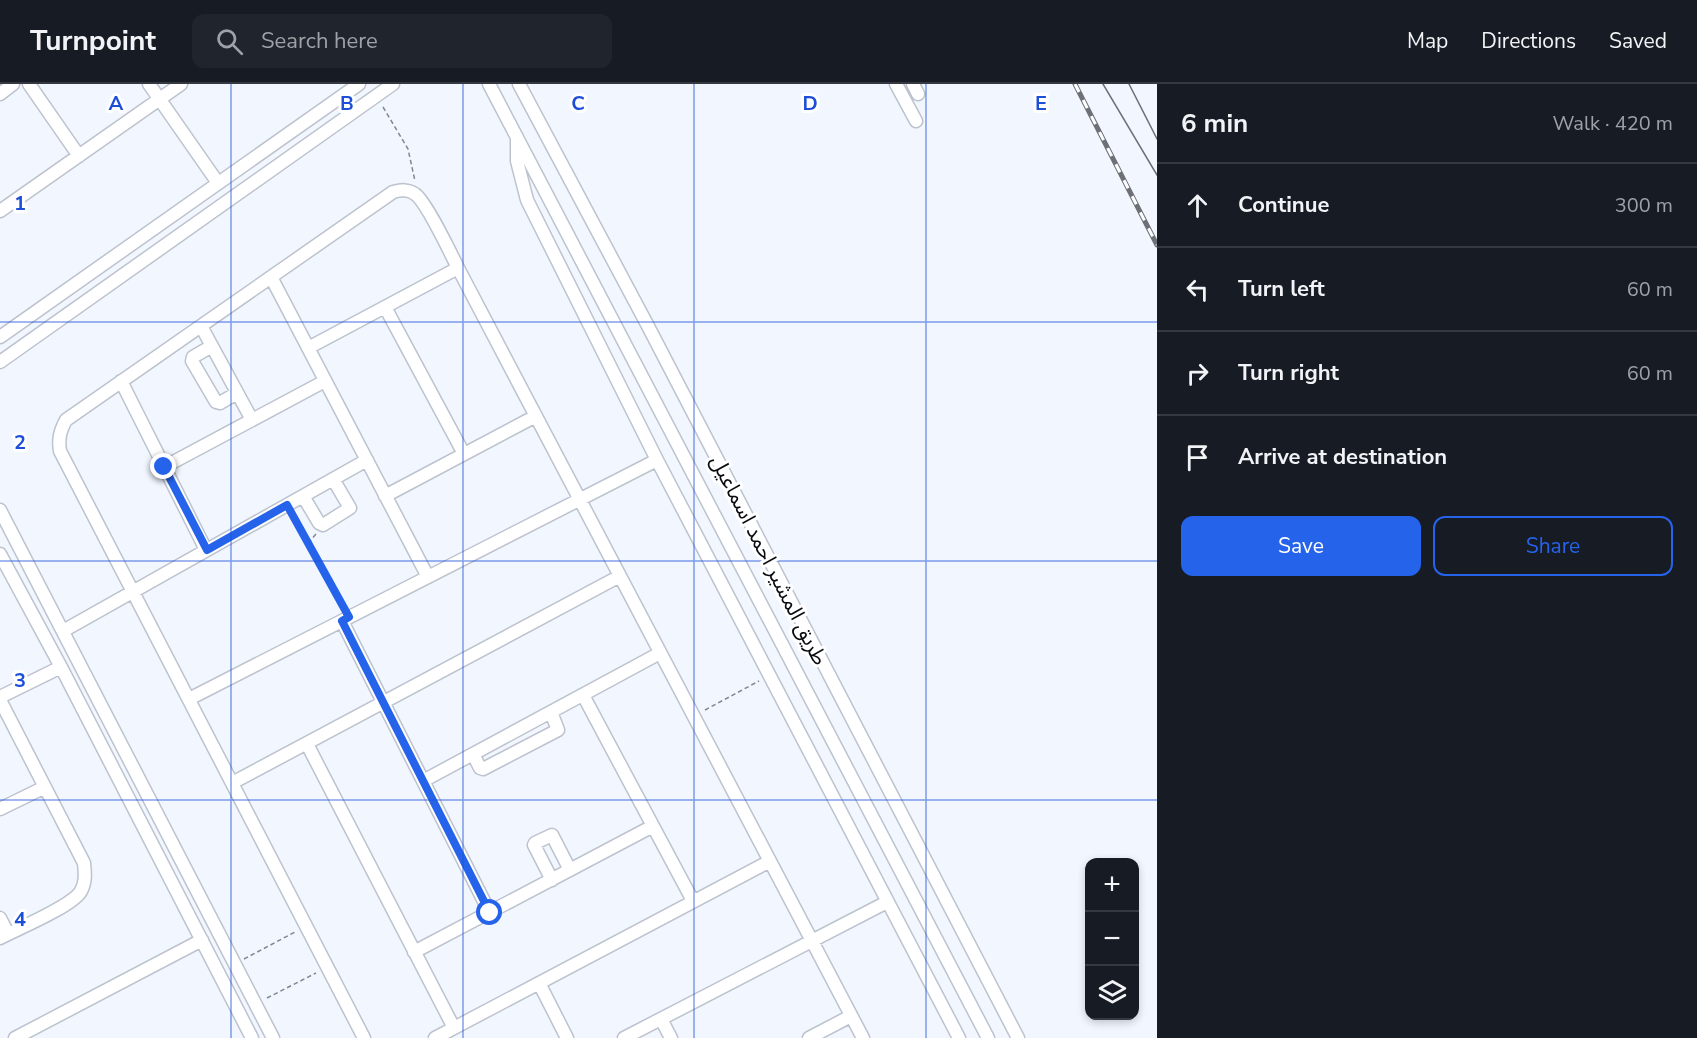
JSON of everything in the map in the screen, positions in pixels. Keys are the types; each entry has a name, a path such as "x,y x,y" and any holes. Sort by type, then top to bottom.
{"street":[{"path":"0,94 13,84"},
{"path":"29,84 79,156"},
{"path":"149,84 218,183"},
{"path":"0,211 181,84"},
{"path":"0,337 359,84"},
{"path":"0,362 393,84"},
{"name":"طريق المشير احمد اسماعيل","path":"489,84 988,1038"},
{"name":"طريق المشير احمد اسماعيل","path":"519,84 649,328 1018,1038"},
{"path":"896,84 916,121"},
{"path":"517,136 517,161 527,200 657,460 959,1038"},
{"path":"364,1038 60,451 58,441 66,420 393,192 400,190 415,194 421,199 459,268 862,1038"},
{"path":"98,268 109,285"},
{"path":"308,348 459,268"},
{"path":"271,277 428,577"},
{"path":"385,307 464,454"},
{"path":"201,326 252,420"},
{"path":"212,346 193,357 192,361 216,402 220,403 237,393"},
{"path":"121,381 207,550"},
{"path":"164,467 325,381"},
{"path":"385,496 536,416"},
{"path":"63,631 366,460"},
{"path":"189,699 657,460"},
{"path":"303,496 319,523 323,525 350,508 333,479"},
{"path":"0,510 273,1038"},
{"path":"0,554 61,667 252,1038"},
{"path":"232,783 620,576"},
{"path":"346,619 384,702 490,913"},
{"path":"423,781 660,653"},
{"path":"0,918 4,936 69,902 81,892 86,878 84,863 0,699 61,667"},
{"path":"583,694 693,902"},
{"path":"473,754 480,768 483,769 558,730 551,712"},
{"path":"307,744 454,1028"},
{"path":"0,809 45,787"},
{"path":"414,952 653,826"},
{"path":"552,880 535,843 552,835 570,870"},
{"path":"435,1038 770,861"},
{"path":"624,1038 887,902"},
{"path":"15,1038 202,940"},
{"path":"539,983 567,1038"},
{"path":"809,1038 851,1016"},
{"path":"661,1018 671,1038"}],"path":[{"path":"376,96 408,149 415,194"},
{"path":"287,505 346,619"},
{"path":"694,716 769,676"},
{"path":"235,964 306,927"},
{"path":"255,1004 327,967"}],"tram line":[{"path":"1103,84 1157,175"},
{"path":"1129,84 1157,139"}],"railway":[{"path":"1075,84 1157,245"}],"route":[{"path":"164,467 207,550 287,505 349,617 342,621 490,913"}]}
